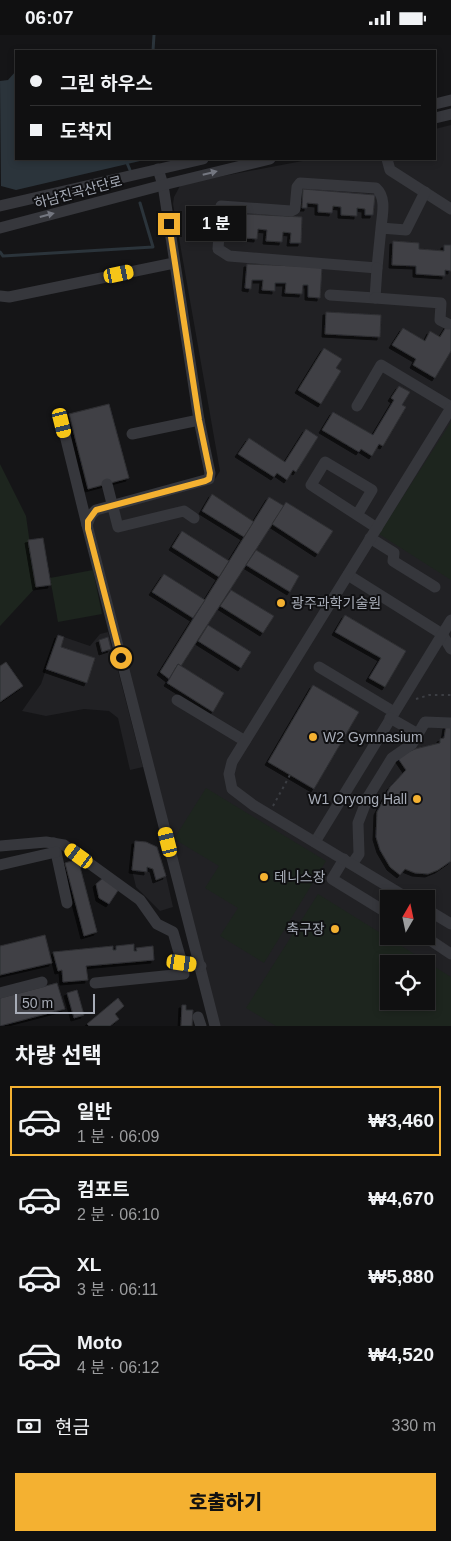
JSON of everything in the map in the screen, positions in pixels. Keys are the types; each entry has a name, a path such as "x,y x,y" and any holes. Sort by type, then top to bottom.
{"street":[{"path":"436,104 451,100"},
{"path":"436,118 451,114"},
{"name":"하남진곡산단로","path":"0,206 198,160"},
{"name":"하남진곡산단로","path":"0,228 266,160"},
{"path":"386,160 390,170 451,209"},
{"path":"87,525 91,515 96,510 209,479 210,473 199,420 163,185 158,169"},
{"path":"375,298 383,199 382,193 376,188 300,183 297,187 294,209 291,211 221,206 218,249 229,256 377,268"},
{"path":"381,228 406,230 425,193"},
{"path":"0,199 19,201"},
{"path":"0,295 9,297 174,263"},
{"path":"330,295 441,303 440,320 448,324"},
{"path":"356,406 381,365 451,408 232,762 229,774 232,789 253,805 394,890"},
{"path":"132,434 199,420"},
{"path":"62,423 215,1026"},
{"path":"357,515 372,491 325,462 311,485 357,515 377,527"},
{"path":"108,484 118,527 184,511 194,518"},
{"path":"370,538 394,553 393,561 435,587"},
{"path":"348,575 442,634 451,649"},
{"path":"315,842 451,620"},
{"path":"320,667 418,734"},
{"path":"177,700 245,741"},
{"path":"380,908 332,879 348,862 359,854 358,823 365,803 392,758 412,744 425,722 451,723"},
{"path":"67,903 56,848 46,841 2,846 4,864 56,848 64,845 140,900 157,924 173,932 184,974 95,983"},
{"path":"435,915 451,925"},
{"path":"435,943 451,953"},
{"path":"182,963 201,966"},
{"path":"0,993 42,982"}],"path":[{"path":"413,700 429,695 451,695"},
{"path":"272,807 290,775"}],"shaded area":[{"path":"15,72 15,160 140,161 16,190 1,186 0,81 8,80"},
{"name":"광주과학기술원","path":"451,125 451,1026 219,1026 90,526 96,513 213,482 220,471 173,204 174,197 181,184 308,160 436,160 436,129"},
{"path":"451,422 451,580 379,534"},
{"path":"0,464 26,516 36,587 0,626"},
{"path":"93,570 102,614 58,622 50,578"},
{"path":"108,632 143,767 130,770 118,718 109,711 84,709 46,716 22,711 41,684 58,635 90,646 100,634"},
{"name":"테니스장","path":"206,788 326,861 264,963 220,936 238,908 205,888 219,866 174,839"},
{"path":"147,867 153,869 156,880 166,876 173,907 160,911 136,887 132,870 147,872"},
{"name":"축구장","path":"318,894 380,933 380,945 400,945 416,955 380,955 380,1010 435,1010 435,967 451,977 451,1026 276,1026 246,1008"}],"building":[{"path":"303,189 375,195 373,215 365,215 365,209 357,208 357,216 341,215 341,207 333,206 332,213 318,212 318,204 307,203 307,208 302,208"},
{"path":"227,213 302,217 301,243 290,243 291,233 283,232 282,242 266,241 267,230 258,229 257,239 244,238 245,228 233,227 233,237 225,236"},
{"path":"393,241 419,243 419,249 444,251 444,245 451,245 451,271 445,270 445,276 416,274 416,266 392,265"},
{"path":"247,264 322,267 320,298 308,297 308,285 303,285 302,294 285,293 286,283 275,283 275,291 262,290 263,280 252,280 251,289 245,288"},
{"path":"326,312 381,315 380,337 325,334"},
{"path":"451,319 451,351 435,378 413,365 416,359 392,345 403,328 425,341 430,331 440,337"},
{"path":"324,348 342,359 336,368 341,371 321,404 298,390"},
{"path":"399,386 410,392 402,405 406,407 383,446 379,444 372,456 361,449 359,452 322,430 333,412 373,435 394,400 391,398"},
{"path":"109,404 129,478 88,489 69,414"},
{"path":"306,429 318,437 296,472 293,470 287,480 277,473 274,477 238,454 249,438 285,462"},
{"path":"212,494 254,522 244,537 202,511"},
{"path":"269,497 284,506 181,666 178,664 169,679 160,672"},
{"path":"286,502 333,531 318,554 272,524"},
{"path":"182,531 229,561 219,577 172,547"},
{"path":"43,538 51,585 36,587 28,540"},
{"path":"256,550 299,576 290,592 246,565"},
{"path":"164,574 205,600 193,618 152,592"},
{"path":"231,590 274,616 263,633 220,606"},
{"path":"345,615 406,651 385,687 369,678 381,658 335,632"},
{"path":"208,625 251,652 241,668 198,641"},
{"path":"58,635 64,637 61,647 95,658 87,683 46,669"},
{"path":"108,637 111,649 102,652 99,640"},
{"path":"6,662 23,686 0,702 0,666"},
{"path":"178,664 224,693 213,712 167,683"},
{"name":"W2 Gymnasium","path":"313,685 359,712 314,789 268,762"},
{"name":"W1 Oryong Hall","path":"446,726 451,727 451,861 428,874 415,873 405,869 400,875 390,867 380,850 376,837 377,812 390,787 406,770 397,757 415,749 440,743 440,739 444,738"},
{"path":"135,841 146,842 157,847 166,876 156,880 153,869 147,867 147,872 132,870"},
{"path":"78,859 97,932 84,936 65,863"},
{"path":"103,878 119,889 109,904 99,898 96,884"},
{"path":"45,935 52,963 0,975 0,946"},
{"path":"134,944 134,951 137,951 136,948 153,946 154,960 86,966 88,980 63,982 62,970 58,971 53,952 113,946 113,950 116,950 116,946"},
{"path":"57,983 65,1009 0,1026 0,998"},
{"path":"77,990 84,1015 74,1018 67,993"},
{"path":"118,998 124,1006 115,1014 119,1019 110,1026 89,1026 87,1024"},
{"path":"182,1005 186,1005 186,1010 193,1010 192,1026 181,1026"}],"waterway":[{"path":"153,50 154,35"},
{"path":"127,163 130,170"},
{"path":"0,252 3,256 153,247 140,203"}],"place":[{"name":"광주과학기술원","path":"281,603"},
{"name":"W2 Gymnasium","path":"313,737"},
{"name":"W1 Oryong Hall","path":"417,799"},
{"name":"테니스장","path":"264,877"},
{"name":"축구장","path":"335,929"}],"route":[{"path":"121,658 87,525 88,521 96,510 205,481 209,479 210,473 199,420 169,224"}]}
